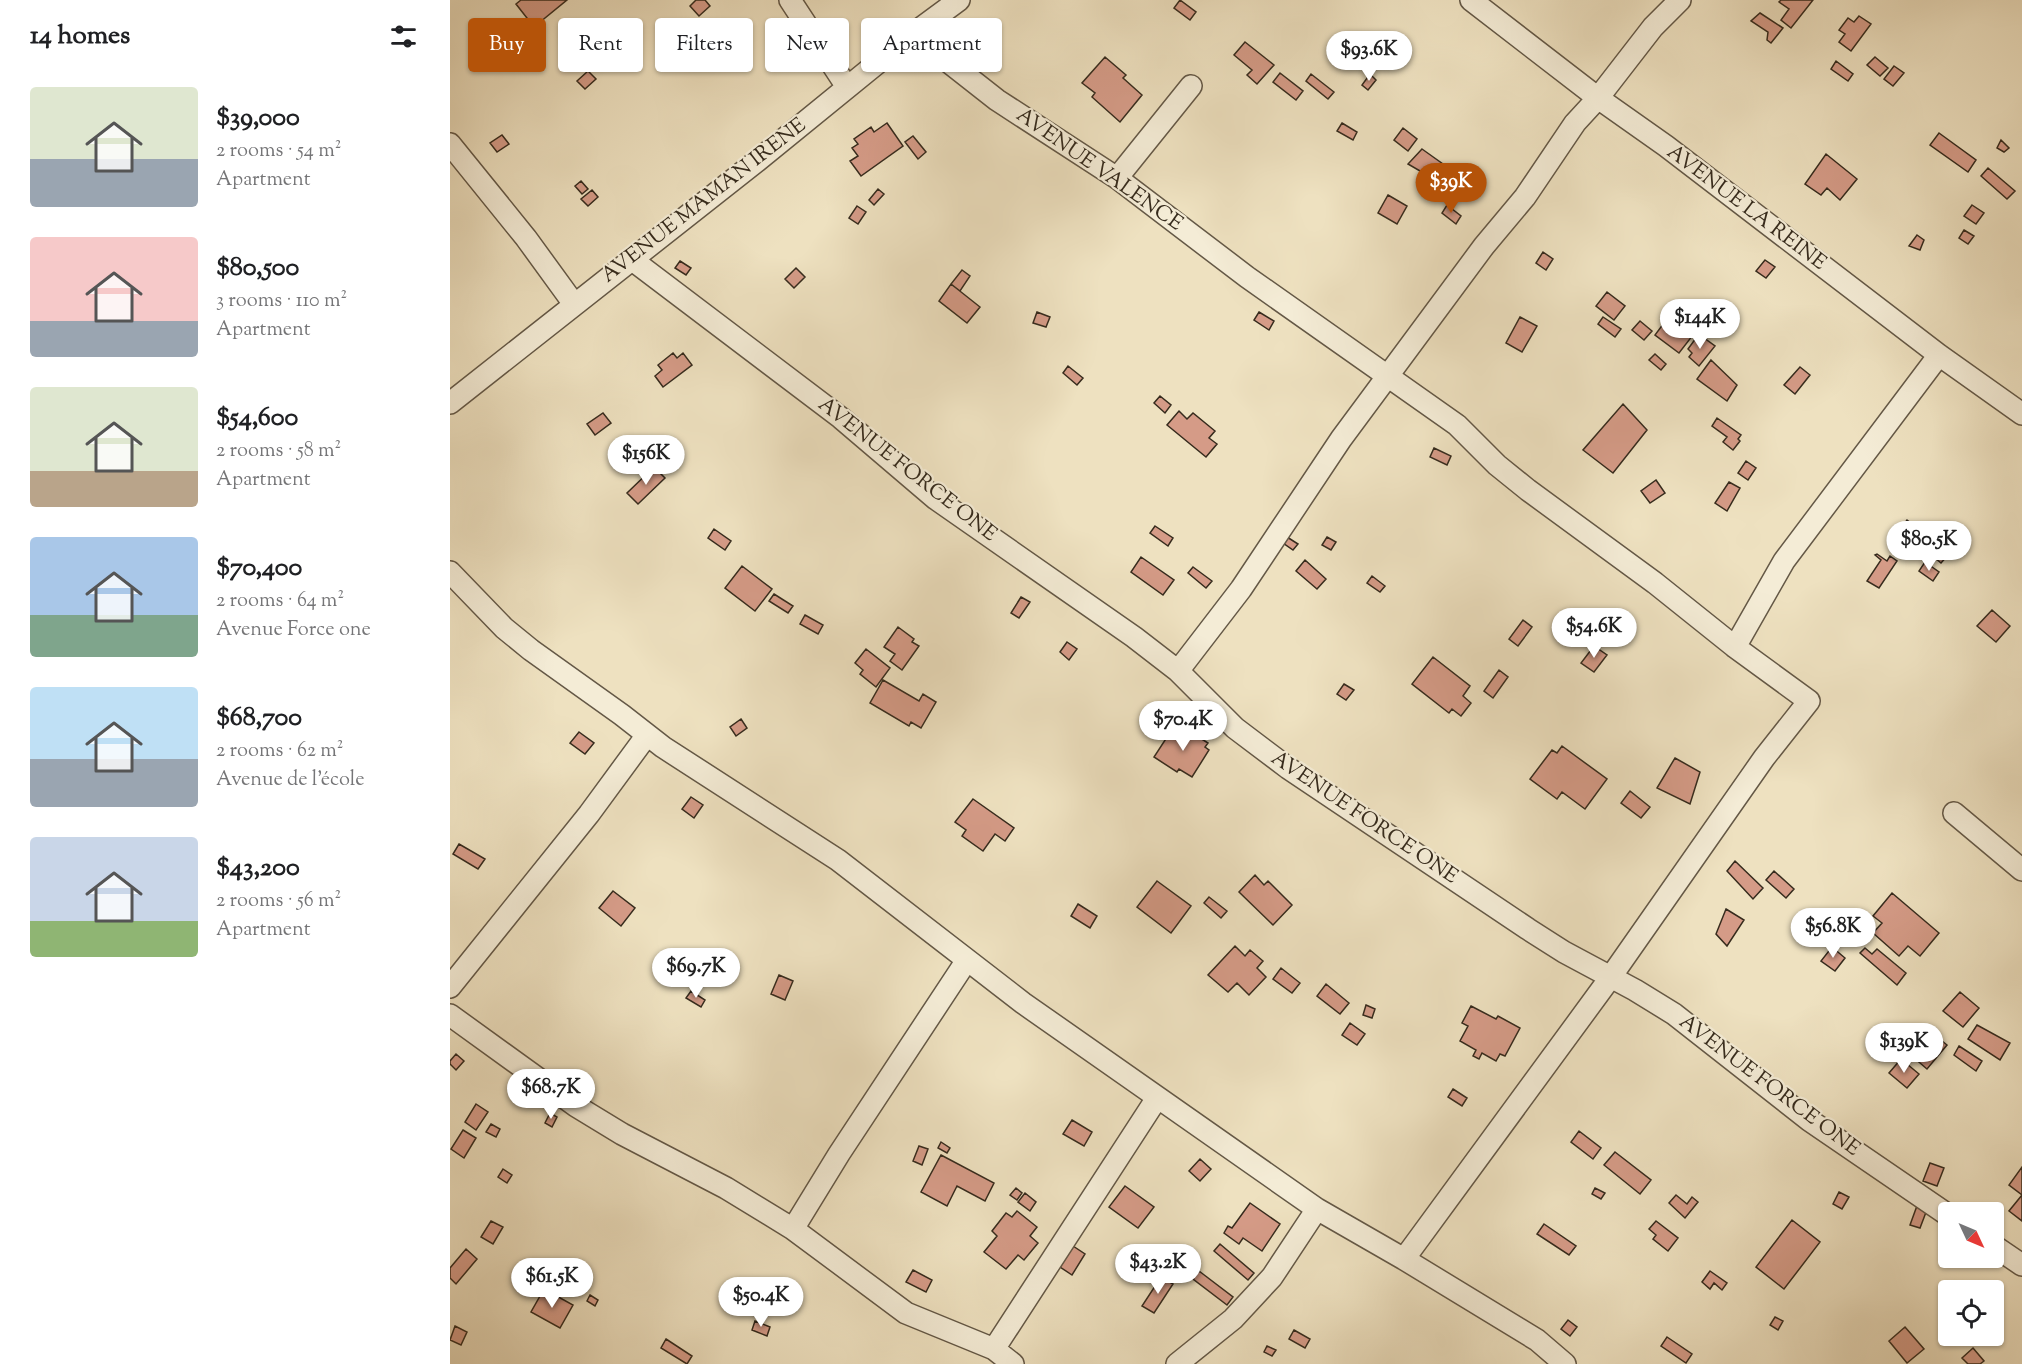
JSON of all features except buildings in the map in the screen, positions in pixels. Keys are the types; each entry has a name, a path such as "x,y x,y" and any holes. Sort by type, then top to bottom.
{"street":[{"path":"790,0 847,87"},
{"name":"AVENUE MAMAN IRENE","path":"935,18 959,0"},
{"name":"AVENUE LA REINE","path":"1471,0 1939,355 2021,409"},
{"path":"1178,671 1241,589 1387,376 1484,246 1525,197 1575,123 1598,98 1653,27 1680,0"},
{"name":"AVENUE MAMAN IRENE","path":"450,403 757,161 866,72"},
{"name":"AVENUE VALENCE","path":"961,72 997,100 1117,177 1247,277 1457,424 1513,478 1809,701 1764,758 1610,978"},
{"path":"1117,177 1191,86"},
{"path":"450,144 526,238 574,304"},
{"name":"AVENUE FORCE ONE","path":"631,259 841,418 936,499 1057,581 1178,671 1234,728 1288,768 1528,929 1674,1014 1809,1120 1938,1208"},
{"path":"1735,647 1784,561 1939,355"},
{"path":"450,572 504,628 531,650 647,735 742,800 838,860 1023,1003 1317,1209 1404,1258 1537,1340 1565,1364"},
{"path":"450,987 589,814 647,735"},
{"path":"1954,813 2022,870"},
{"path":"793,1229 838,1154 967,960"},
{"path":"1404,1258 1610,978"},
{"path":"450,1015 576,1106 622,1134 726,1188 793,1229 906,1313 994,1349 1013,1364"},
{"path":"994,1349 1158,1098"},
{"path":"1177,1364 1233,1318 1272,1277 1317,1209"},
{"path":"2004,1253 2022,1265"}]}
